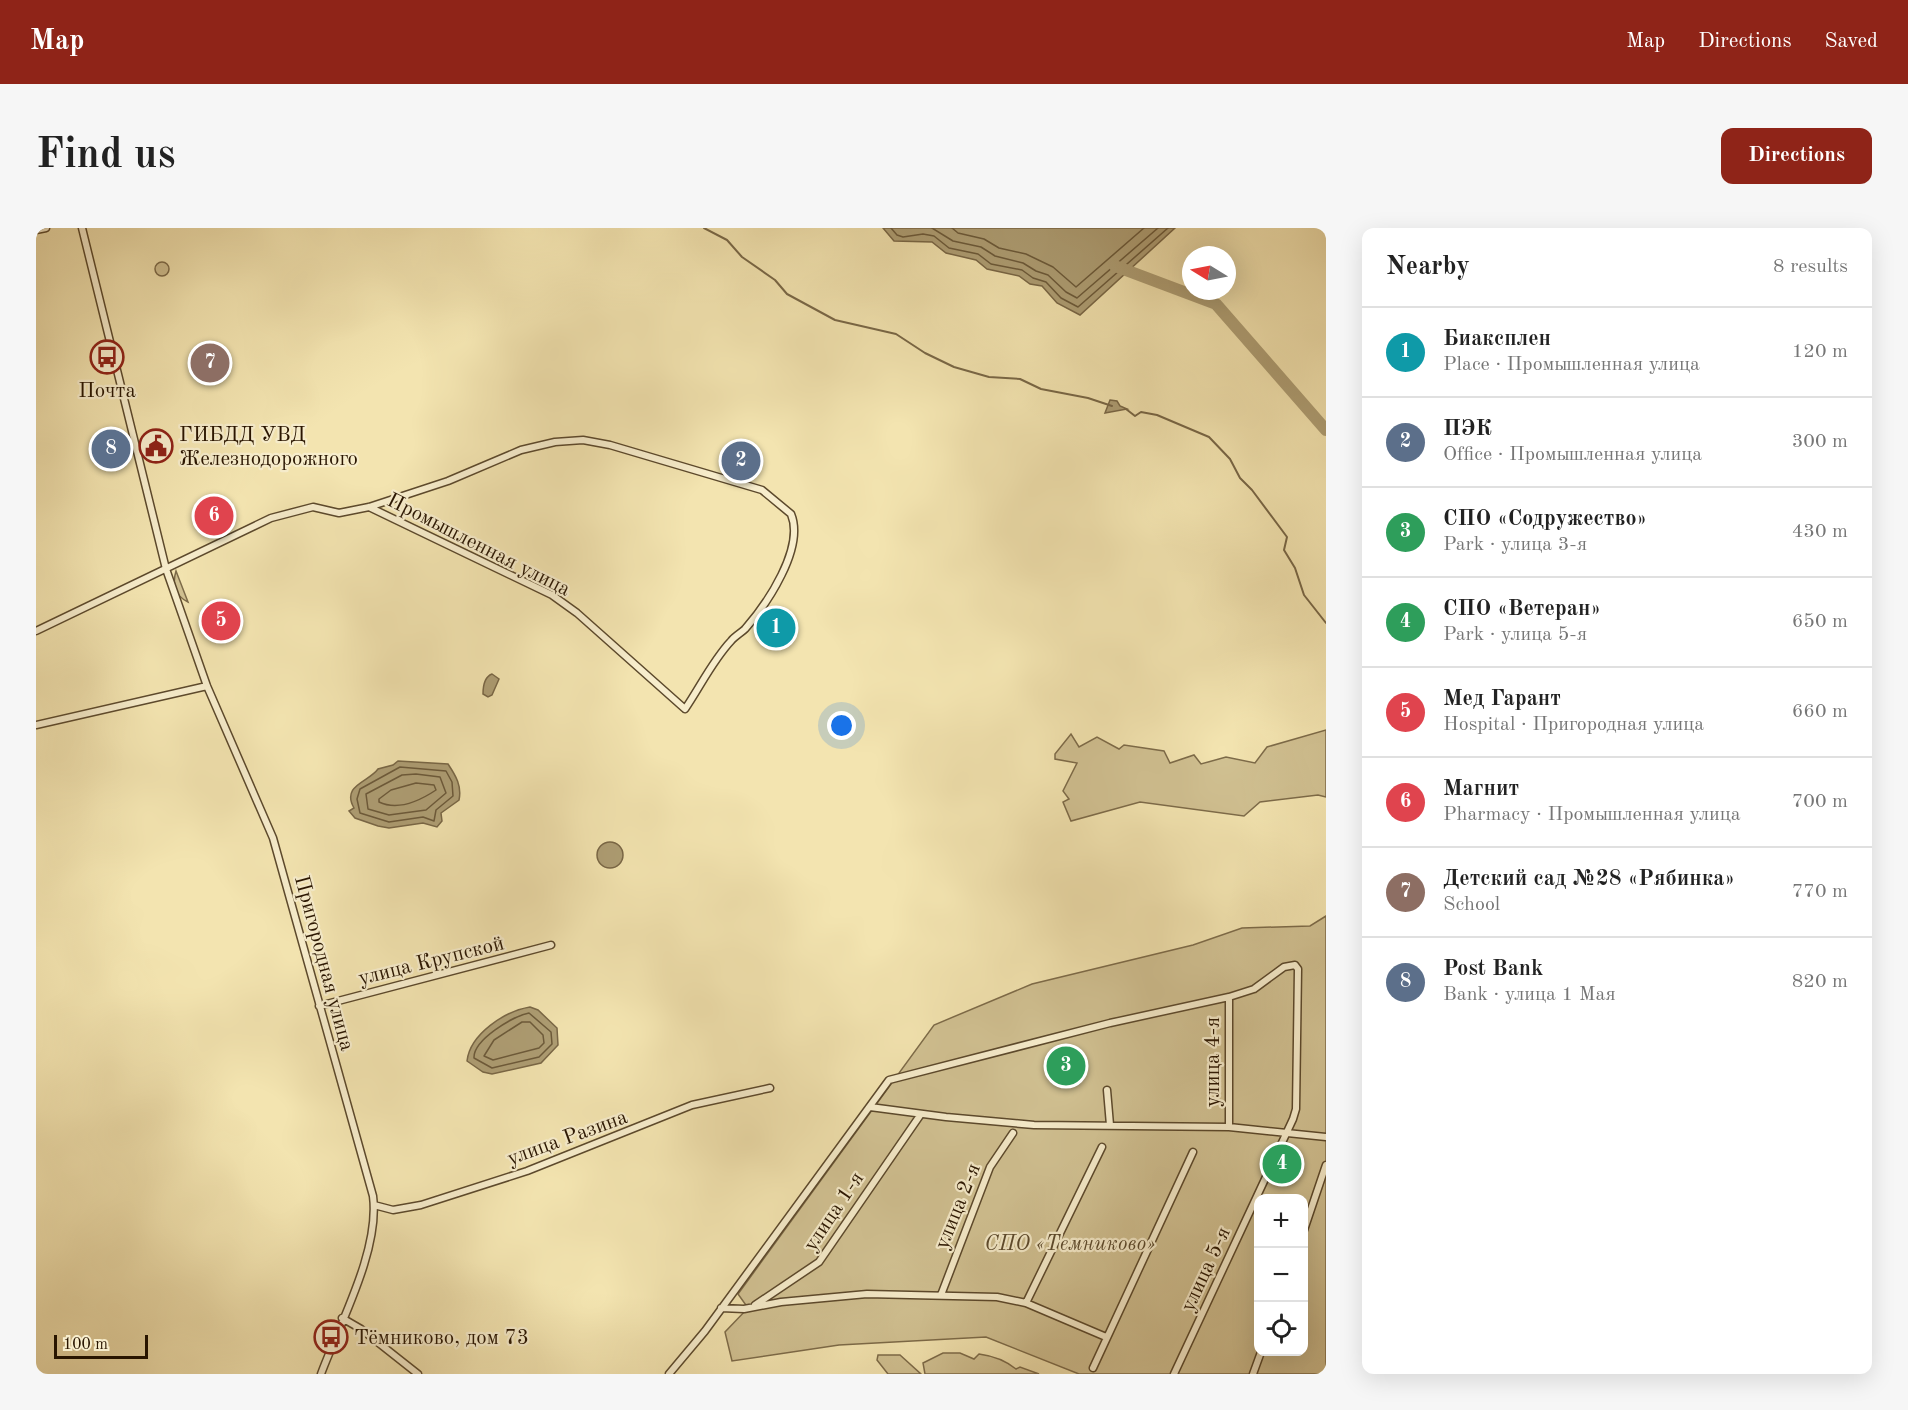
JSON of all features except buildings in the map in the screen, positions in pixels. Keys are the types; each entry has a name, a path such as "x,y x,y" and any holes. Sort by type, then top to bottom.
{"street":[{"path":"36,230 46,228"},
{"name":"Пригородная улица","path":"82,228 166,569 207,686 273,838 360,1146 374,1205 370,1246 321,1374"},
{"name":"Промышленная улица","path":"36,632 251,525 291,511 313,507 339,513 369,507 448,481 530,447 583,440 623,448 762,490 791,514 794,534 792,549 779,580 745,630 731,641 685,709 577,613 552,595 369,507"},
{"path":"36,725 207,686"},
{"name":"улица Крупской","path":"319,1006 551,945"},
{"name":"улица 5-я","path":"1174,1374 1287,1133 1296,1109 1299,969 1289,964 1254,989 1229,997"},
{"path":"669,1374 721,1308 889,1080 1151,1013 1229,997"},
{"name":"улица 4-я","path":"1229,997 1229,1127"},
{"name":"улица Разина","path":"374,1205 393,1210 421,1205 527,1171 692,1105 770,1088"},
{"path":"1107,1090 1110,1125"},
{"path":"870,1107 1034,1125 1229,1127 1326,1137"},
{"name":"улица 1-я","path":"752,1307 819,1262 921,1114"},
{"name":"улица 2-я","path":"941,1295 990,1167 1013,1133"},
{"path":"1026,1303 1102,1147"},
{"path":"1093,1368 1192,1152"},
{"path":"1308,1218 1326,1165"},
{"path":"721,1308 752,1307 867,1294 997,1297 1026,1303 1106,1337"},
{"path":"342,1318 362,1329 418,1374"},
{"path":"1253,1374 1260,1356"}],"green space":[{"path":"162,262 167,264 169,269 167,274 162,276 157,274 155,269 157,264"},
{"path":"176,571 188,602 177,593 174,580"},
{"path":"1326,730 1326,797 1318,795 1260,802 1244,816 1140,802 1071,821 1063,802 1069,799 1063,791 1077,763 1055,759 1055,754 1071,734 1079,747 1097,737 1119,749 1124,745 1164,751 1170,763 1194,755 1201,764 1226,757 1255,763 1267,747"},
{"name":"СПО «Темниково»","path":"1326,916 1326,1374 1079,1374 986,1337 839,1345 732,1361 725,1332 748,1308 738,1294 934,1025 1032,984 1193,945 1242,928 1310,926"},
{"path":"943,1353 960,1353 974,1359 979,1354 990,1356 1016,1369 1020,1367 1039,1374 925,1374 923,1363"},
{"path":"878,1355 900,1355 921,1374 888,1374 877,1360"}],"water":[{"path":"883,228 1175,228 1080,315 1057,303 1042,286 1030,284 1019,276 987,269 976,260 946,253 932,242 894,241"},
{"path":"1110,400 1117,401 1120,406 1127,409 1105,413"},
{"path":"492,674 499,679 492,695 488,697 483,694 484,685 487,677"},
{"path":"398,761 448,764 454,773 459,786 459,800 441,813 442,821 437,827 423,823 389,828 378,826 355,818 349,811 354,808 351,794 354,789 378,769 393,765"},
{"path":"610,842 619,846 623,855 619,864 610,868 601,864 597,855 601,846"},
{"path":"530,1007 538,1010 557,1028 558,1045 541,1063 492,1074 483,1072 467,1061 475,1042 490,1025 510,1013"}],"waterway":[{"path":"704,228 727,240 742,257 775,280 787,294 835,320 896,334 925,353 954,367 989,377 1020,379 1041,389 1088,398 1112,406"},
{"path":"1115,266 1216,304 1326,430"},
{"path":"1126,409 1135,416 1141,412 1157,415 1209,437 1230,459 1240,478 1252,490 1287,537 1284,550 1295,568 1304,595 1326,623"}],"place":[{"name":"Почта","path":"107,357"},
{"name":"Детский сад №28 «Рябинка»","path":"210,363"},
{"name":"ГИБДД УВД Железнодорожного","path":"156,446"},
{"name":"Post Bank","path":"111,449"},
{"name":"ПЭК","path":"741,461"},
{"name":"Магнит","path":"214,516"},
{"name":"Мед Гарант","path":"221,621"},
{"name":"Биаксплен","path":"776,628"},
{"name":"СПО «Содружество»","path":"1066,1066"},
{"name":"СПО «Ветеран»","path":"1282,1164"},
{"name":"Тёмниково, дом 73","path":"331,1337"}]}
